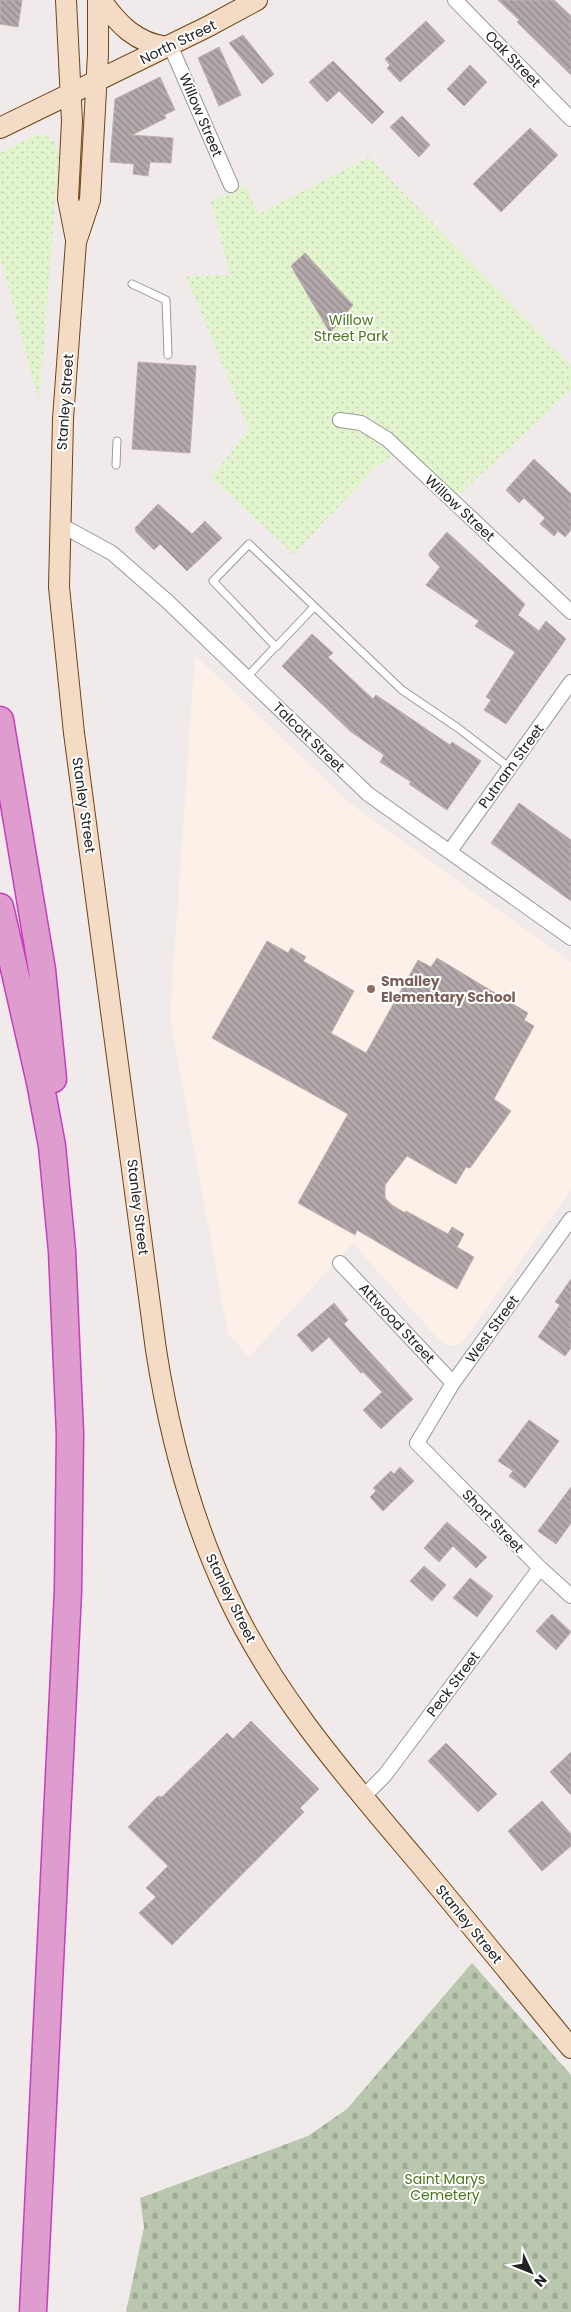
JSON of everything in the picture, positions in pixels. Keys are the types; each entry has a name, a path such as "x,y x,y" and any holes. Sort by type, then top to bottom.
{"highway":[{"path":"0,720 26,868 48,1018 53,1089 53,1157 67,1340 71,1482 68,1591 33,2312"},
{"path":"0,907 40,1082 53,1157"}],"main road":[{"name":"Stanley Street","path":"66,0 72,93 68,199 76,242"},
{"name":"Stanley Street","path":"100,0 90,200 76,242 63,418 59,524 59,596 74,733 156,1350 173,1440 184,1482 209,1552 243,1626 298,1716 363,1797 568,2039"},
{"path":"100,0 115,19 131,34 147,43 168,46"},
{"name":"North Street","path":"97,81 257,0"},
{"path":"0,128 97,81"}],"street":[{"name":"Oak Street","path":"455,0 571,119"},
{"name":"Willow Street","path":"168,46 231,185"},
{"name":"Willow Street","path":"340,420 361,423 387,439 571,612"},
{"name":"Talcott Street","path":"59,524 112,553 167,600 368,794 571,938"},
{"name":"Putnam Street","path":"450,851 571,682"},
{"name":"West Street","path":"417,1443 453,1383 571,1219"},
{"name":"Attwood Street","path":"340,1263 453,1383"},
{"name":"Short Street","path":"417,1443 540,1568 571,1596"},
{"name":"Peck Street","path":"363,1797 385,1775 540,1568"}],"lane":[{"path":"132,284 166,300 168,355"},
{"path":"116,465 117,441"},
{"path":"277,646 213,581 249,544 402,690 458,728 510,768"},
{"path":"247,678 314,607"}],"shaded area":[{"name":"Smalley Elementary School","path":"195,655 352,805 571,962 571,1190 459,1345 447,1345 440,1341 353,1243 249,1357 228,1334 170,1017"}],"green space":[{"path":"37,134 47,136 53,141 57,147 59,157 39,402 0,257 0,153"},
{"name":"Willow Street Park","path":"369,157 571,366 571,390 456,498 403,449 377,466 294,554 211,478 249,429 186,276 230,275 211,201 245,185 258,214"},
{"name":"Saint Marys Cemetery","path":"472,1963 571,2075 571,2312 126,2312 144,2227 140,2198 308,2136 347,2109"}],"building":[{"path":"0,0 22,0 18,27 0,24"},
{"path":"498,0 554,0 571,16 571,75 517,22 519,20"},
{"path":"426,21 445,41 400,82 387,68 390,65 385,59"},
{"path":"243,35 274,74 262,84 229,43"},
{"path":"219,47 241,95 219,106 198,58"},
{"path":"333,61 384,112 372,124 339,91 327,102 309,82"},
{"path":"470,65 487,82 464,106 447,89"},
{"path":"160,77 175,110 164,115 166,118 132,135 173,138 171,163 150,162 148,176 133,174 134,164 110,162 115,99"},
{"path":"402,116 430,145 419,157 390,127"},
{"path":"530,128 558,155 501,212 473,184"},
{"path":"305,253 353,305 330,333 291,266"},
{"path":"138,362 196,366 190,453 132,449"},
{"path":"534,459 571,494 571,530 565,537 558,531 554,536 540,524 545,518 524,498 519,503 506,490"},
{"path":"158,504 192,534 205,521 222,538 187,571 160,544 154,550 136,532 135,528"},
{"path":"447,532 525,604 518,615 539,631 546,621 566,639 506,724 484,710 491,700 486,697 515,652 475,626 479,621 426,585 440,567 429,556 429,553"},
{"path":"312,634 333,653 328,657 373,699 376,695 450,745 452,742 481,761 447,810 409,784 411,782 380,762 384,755 350,731 282,666"},
{"path":"519,803 571,840 571,901 491,843"},
{"path":"267,941 288,953 291,948 306,957 303,961 354,991 331,1033 366,1053 418,960 431,967 437,958 528,1013 524,1020 534,1026 494,1099 511,1111 470,1168 466,1167 456,1184 407,1156 385,1185 385,1198 392,1205 448,1234 452,1227 464,1234 457,1247 474,1257 457,1289 357,1230 355,1235 298,1203 348,1114 212,1038"},
{"path":"571,1279 571,1348 565,1356 538,1337 560,1305 555,1302"},
{"path":"334,1303 348,1320 344,1324 413,1399 381,1429 363,1410 382,1392 363,1372 361,1373 329,1337 312,1352 297,1335"},
{"path":"529,1420 559,1441 525,1488 509,1476 513,1471 498,1461"},
{"path":"400,1467 414,1481 383,1511 370,1497 376,1491 373,1488 391,1471 394,1474"},
{"path":"571,1487 571,1523 556,1544 538,1531"},
{"path":"447,1522 487,1557 476,1568 453,1546 439,1562 424,1548"},
{"path":"424,1566 446,1585 432,1601 410,1581"},
{"path":"470,1578 493,1596 477,1617 453,1598"},
{"path":"552,1614 571,1632 556,1650 536,1631"},
{"path":"251,1721 319,1789 300,1808 304,1812 172,1945 139,1913 156,1897 146,1888 168,1866 128,1827 158,1796 162,1797 227,1733 233,1739"},
{"path":"446,1743 497,1794 478,1812 428,1761"},
{"path":"571,1752 571,1795 550,1772"},
{"path":"542,1801 571,1834 571,1846 542,1871 508,1831"}],"place":[{"name":"Smalley Elementary School","path":"371,989"}]}
